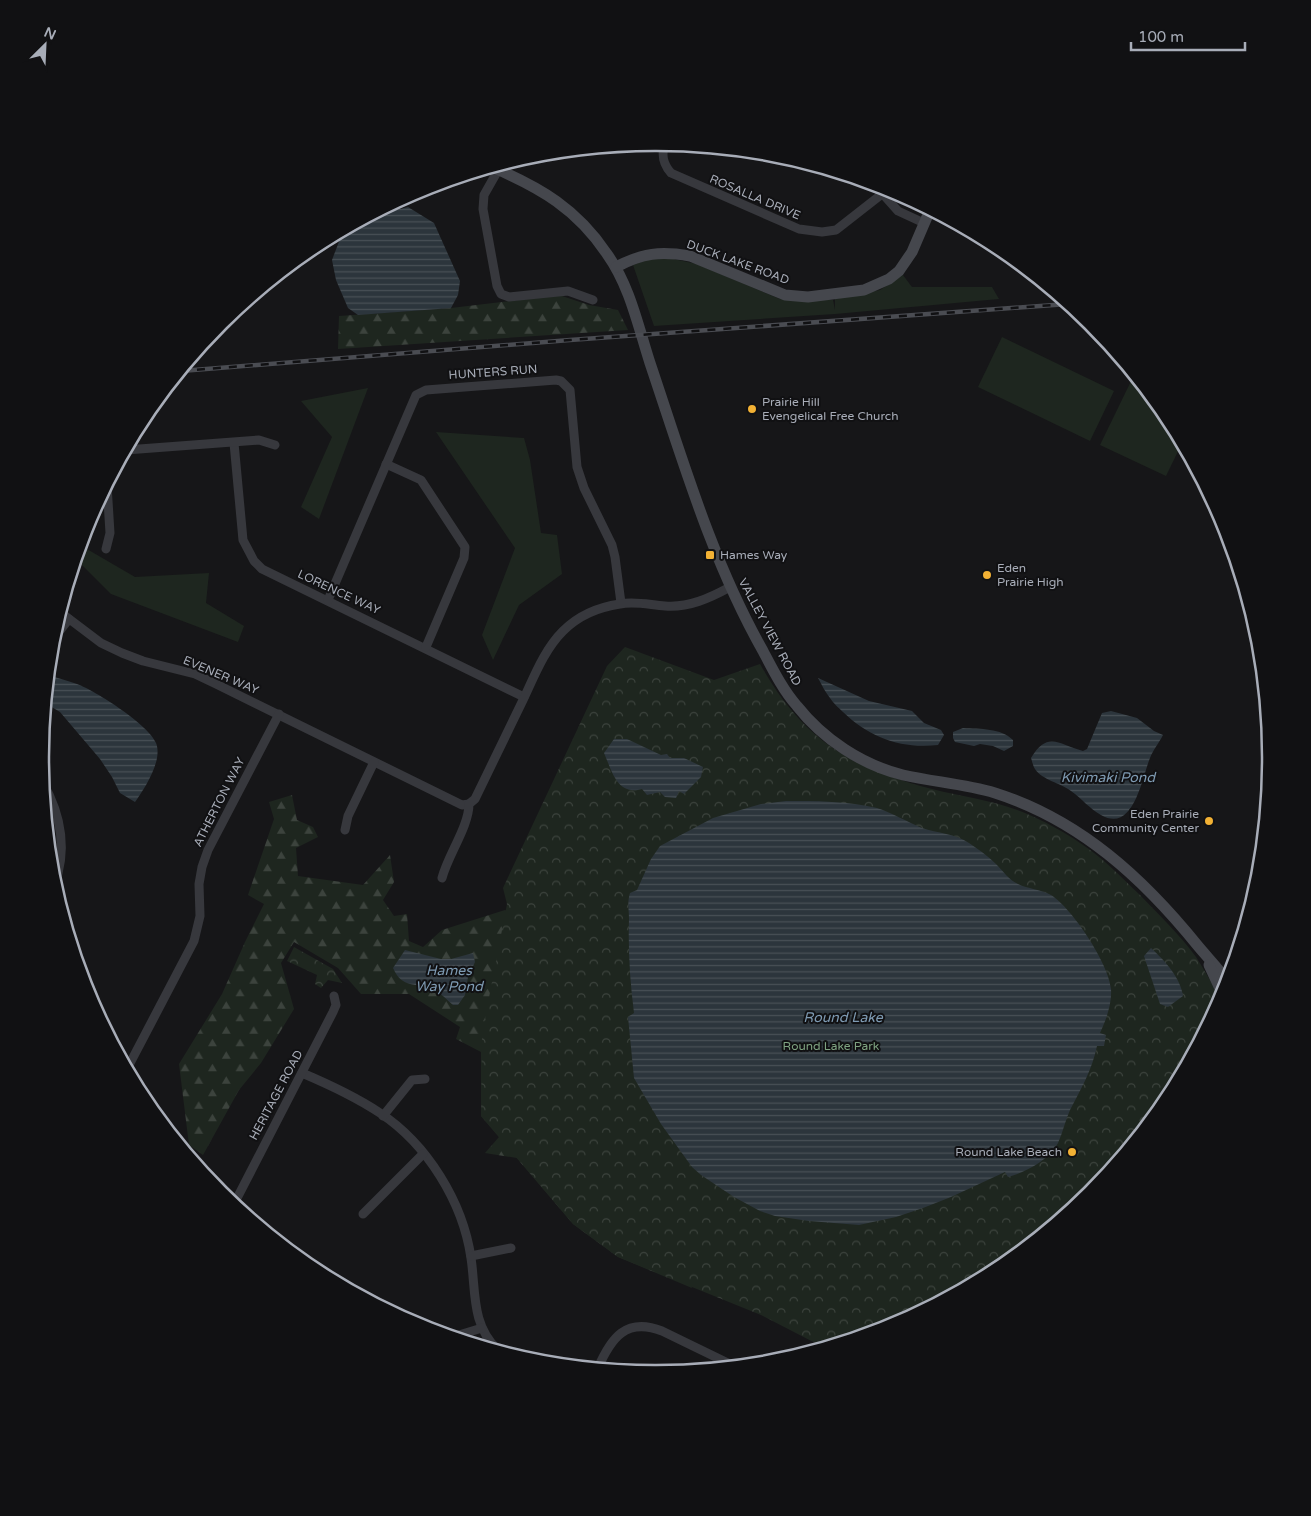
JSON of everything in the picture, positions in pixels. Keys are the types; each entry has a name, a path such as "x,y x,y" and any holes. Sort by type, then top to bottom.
{"street":[{"name":"ROSALLA DRIVE","path":"662,151 660,164 678,178 799,229 822,232 836,230 881,194"},
{"name":"VALLEY VIEW ROAD","path":"504,171 560,203 595,238 616,267 630,298 712,546 752,633 788,695 804,715 832,741 884,769 903,775 964,785 995,793 1041,811 1071,827 1126,868 1179,922 1222,975"},
{"path":"494,173 484,195 483,209 497,286 502,294 510,297 568,291 593,300"},
{"path":"883,195 898,211 924,223"},
{"name":"DUCK LAKE ROAD","path":"616,267 631,259 661,252 690,256 784,295 808,297 848,292 876,286 899,271 912,252 927,216"},
{"name":"HUNTERS RUN","path":"328,600 416,395 421,391 560,381 570,390 577,467 584,488 612,545 621,603"},
{"path":"133,450 259,440 275,445"},
{"name":"LORENCE WAY","path":"234,443 242,529 248,551 254,561 272,575 426,647 524,697"},
{"path":"386,464 421,480 465,547 464,558 426,647"},
{"path":"106,549 110,533 108,497"},
{"path":"442,878 446,864 469,814 469,804 475,799 543,658 563,631 588,613 621,603 667,606 684,605 706,599 730,587"},
{"name":"EVENER WAY","path":"65,616 102,643 122,653 143,661 195,674 462,804 469,804"},
{"path":"63,627 69,619"},
{"name":"ATHERTON WAY","path":"131,1062 194,942 200,916 199,884 208,850 279,714"},
{"path":"345,830 348,816 374,762"},
{"path":"50,797 56,809 60,826 62,843 59,866"},
{"name":"VALLEY VIEW ROAD","path":"1200,948 1218,985"},
{"name":"HERITAGE ROAD","path":"237,1198 334,1012 336,1005 334,996"},
{"path":"302,1073 357,1100 383,1116 399,1129 423,1154 444,1183 463,1224 471,1256 476,1309 482,1328 492,1342"},
{"path":"383,1116 412,1080 425,1079"},
{"path":"364,1214 423,1154"},
{"path":"471,1256 511,1248"},
{"path":"601,1362 606,1350 616,1337 640,1326 652,1327 662,1331 723,1361"},
{"path":"463,1334 482,1328"}],"green space":[{"path":"659,256 697,264 780,299 833,300 835,310 835,299 880,290 903,275 912,287 992,287 999,299 835,314 654,326 633,265"},
{"path":"559,295 589,305 618,310 628,330 338,349 339,316 451,308"},
{"path":"1002,337 1114,391 1090,441 978,387"},
{"path":"1131,381 1160,421 1178,451 1166,476 1100,445"},
{"path":"368,388 319,519 301,507 332,437 301,401"},
{"path":"436,432 524,438 530,460 541,533 557,535 562,574 519,605 493,660 482,635 515,548"},
{"path":"86,549 135,577 209,573 206,603 244,626 238,642 111,594 81,564"},
{"name":"Round Lake Park","path":"625,647 714,680 760,664 776,690 811,731 831,747 853,760 903,781 1009,807 1063,832 1088,849 1104,861 1169,925 1196,957 1216,990 1200,1026 1160,1095 1112,1158 1085,1187 1056,1214 993,1262 924,1302 888,1319 851,1333 816,1343 761,1315 618,1257 573,1224 481,1116 482,1034 507,904 503,888 607,666"},
{"path":"292,795 297,820 313,827 318,837 296,848 298,876 363,885 390,855 394,882 383,900 394,916 407,914 409,941 423,947 442,930 505,910 578,953 692,1288 618,1257 573,1224 517,1158 485,1153 499,1137 481,1116 481,1052 456,1039 460,1027 409,994 361,994 338,968 294,942 281,963 294,1009 261,1063 239,1090 203,1155 189,1145 179,1064 222,994 264,904 248,895 274,819 269,802"},
{"path":"294,947 333,969 342,983 328,980 321,988 315,984 317,975 287,961"}],"water":[{"path":"408,207 434,223 460,281 458,295 451,308 358,315 348,308 336,280 332,260 339,241 395,210"},
{"path":"54,677 86,688 121,709 151,736 158,750 157,757 152,774 135,802 120,793 100,759 60,712 51,707"},
{"path":"818,678 869,701 912,711 924,723 941,730 944,735 938,745 924,746 899,743 875,735 853,721 831,700"},
{"name":"Kivimaki Pond","path":"1111,711 1137,718 1154,731 1163,735 1151,755 1135,801 1121,817 1112,819 1097,813 1067,788 1038,773 1031,758 1037,749 1049,742 1060,743 1083,751 1087,749 1102,713"},
{"path":"963,728 1003,733 1013,740 1013,746 1004,751 993,746 980,744 974,746 955,742 953,732"},
{"path":"614,739 627,739 661,755 667,754 670,758 684,758 703,767 701,777 684,794 679,791 676,798 665,797 660,792 647,795 642,789 627,789 621,785 613,774 604,753"},
{"name":"Round Lake","path":"786,801 820,801 877,808 922,828 958,838 986,855 1015,882 1051,895 1060,902 1079,924 1097,952 1109,978 1111,1000 1100,1033 1106,1035 1104,1046 1097,1046 1089,1071 1070,1110 1058,1143 1043,1160 1015,1175 1008,1177 1005,1172 951,1197 896,1217 859,1225 809,1221 775,1216 760,1211 734,1197 692,1167 661,1124 634,1078 628,1017 634,1013 629,954 628,903 630,893 637,890 651,859 660,846 713,818 761,804"},
{"path":"1151,948 1179,982 1183,996 1168,1007 1160,1004 1144,956"},
{"name":"Hames Way Pond","path":"405,950 441,959 451,959 473,953 475,962 468,977 465,995 458,1005 453,1005 434,990 405,982 397,975 393,968"}],"railway":[{"path":"189,370 570,340 1059,305"}],"place":[{"name":"Prairie Hill Evengelical Free Church","path":"752,409"},
{"name":"Hames Way","path":"710,555"},
{"name":"Eden Prairie High","path":"987,575"},
{"name":"Eden Prairie Community Center","path":"1209,821"},
{"name":"Round Lake Beach","path":"1072,1152"}]}
